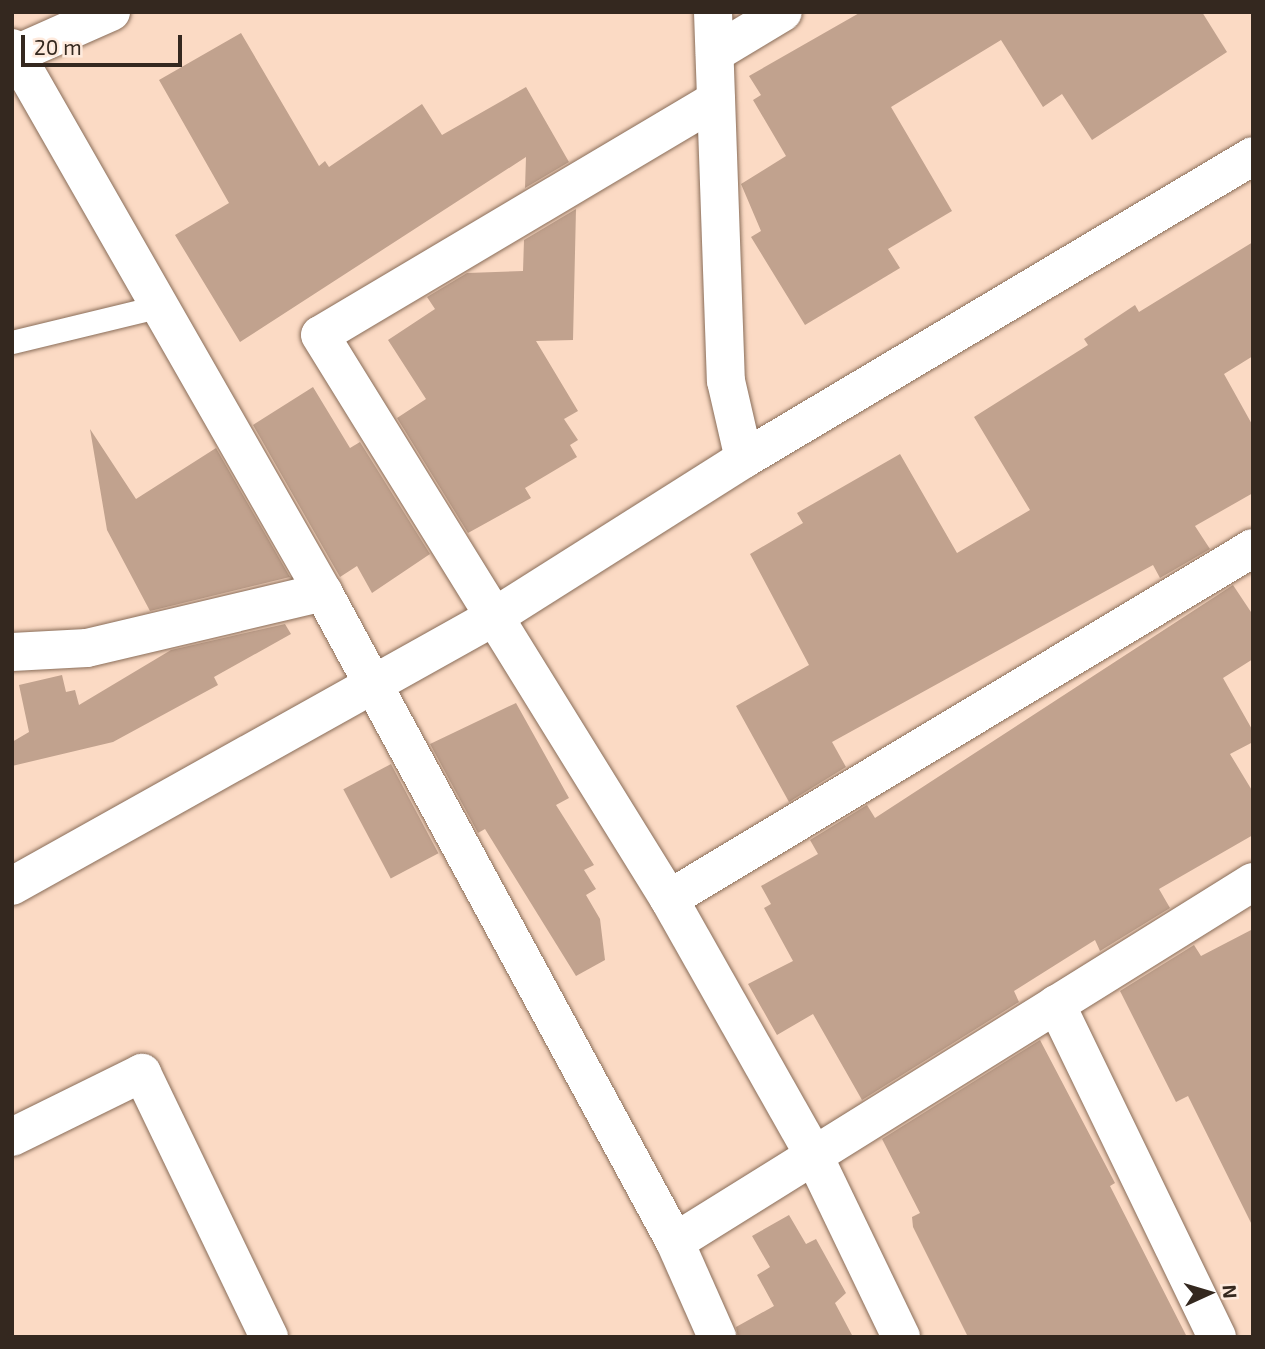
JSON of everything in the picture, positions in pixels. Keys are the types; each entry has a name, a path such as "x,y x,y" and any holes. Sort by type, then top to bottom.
{"street":[{"path":"111,12 14,51 323,592 675,1242 717,1337"},
{"path":"713,12 726,381 744,459"},
{"path":"715,53 783,12"},
{"path":"716,100 320,335 669,899 813,1154 901,1337"},
{"path":"12,886 372,682 494,617 744,459 1253,156"},
{"path":"669,899 1253,548"},
{"path":"12,652 87,648 323,592"},
{"path":"675,1242 1253,882"},
{"path":"1056,1004 1217,1337"},
{"path":"12,1137 142,1073 269,1337"}],"lane":[{"path":"12,342 161,306"}],"building":[{"path":"861,12 1202,12 1227,52 1092,140 1062,94 1043,107 1001,40 891,107 952,211 888,249 900,268 805,325 751,237 761,231 741,184 786,156 753,100 761,95 749,76"},
{"path":"241,33 319,166 325,161 329,167 422,104 442,135 526,87 569,162 525,188 526,157 240,342 175,235 229,203 159,80"},
{"path":"576,209 573,340 536,341 578,411 564,419 578,440 570,445 577,457 525,488 531,498 468,533 397,418 426,399 388,340 435,309 427,297 467,273 523,271 524,240"},
{"path":"1253,242 1253,356 1224,374 1253,426 1253,493 1195,526 1210,549 1160,578 1153,565 832,742 846,767 789,802 736,706 809,665 750,554 803,523 797,513 900,454 957,553 1030,510 974,417 1088,345 1084,339 1135,305 1139,312"},
{"path":"313,387 350,448 360,442 430,554 372,593 357,566 340,577 253,425"},
{"path":"90,429 136,499 216,448 290,577 150,611 107,530"},
{"path":"1233,585 1253,615 1253,659 1223,678 1253,731 1253,742 1230,754 1253,792 1253,835 1159,889 1170,908 1100,951 1095,940 1014,991 1019,1002 862,1100 813,1014 777,1035 748,984 793,961 764,908 771,904 761,886 818,854 810,840 867,805 875,818"},
{"path":"285,624 291,634 214,677 218,685 113,742 12,766 12,742 29,732 19,685 62,675 66,692 75,690 79,705 171,650"},
{"path":"516,703 569,798 556,805 594,865 584,870 596,889 586,895 600,919 605,960 576,976 485,829 478,833 430,744"},
{"path":"391,764 438,853 391,879 343,789"},
{"path":"1253,929 1253,1227 1188,1096 1176,1102 1120,991 1194,945 1201,956"},
{"path":"1040,1040 1115,1183 1110,1186 1187,1337 968,1337 913,1227 912,1217 920,1213 882,1139"},
{"path":"789,1215 806,1244 816,1239 846,1293 835,1303 853,1337 738,1337 736,1327 774,1306 757,1275 770,1267 752,1236"}]}
